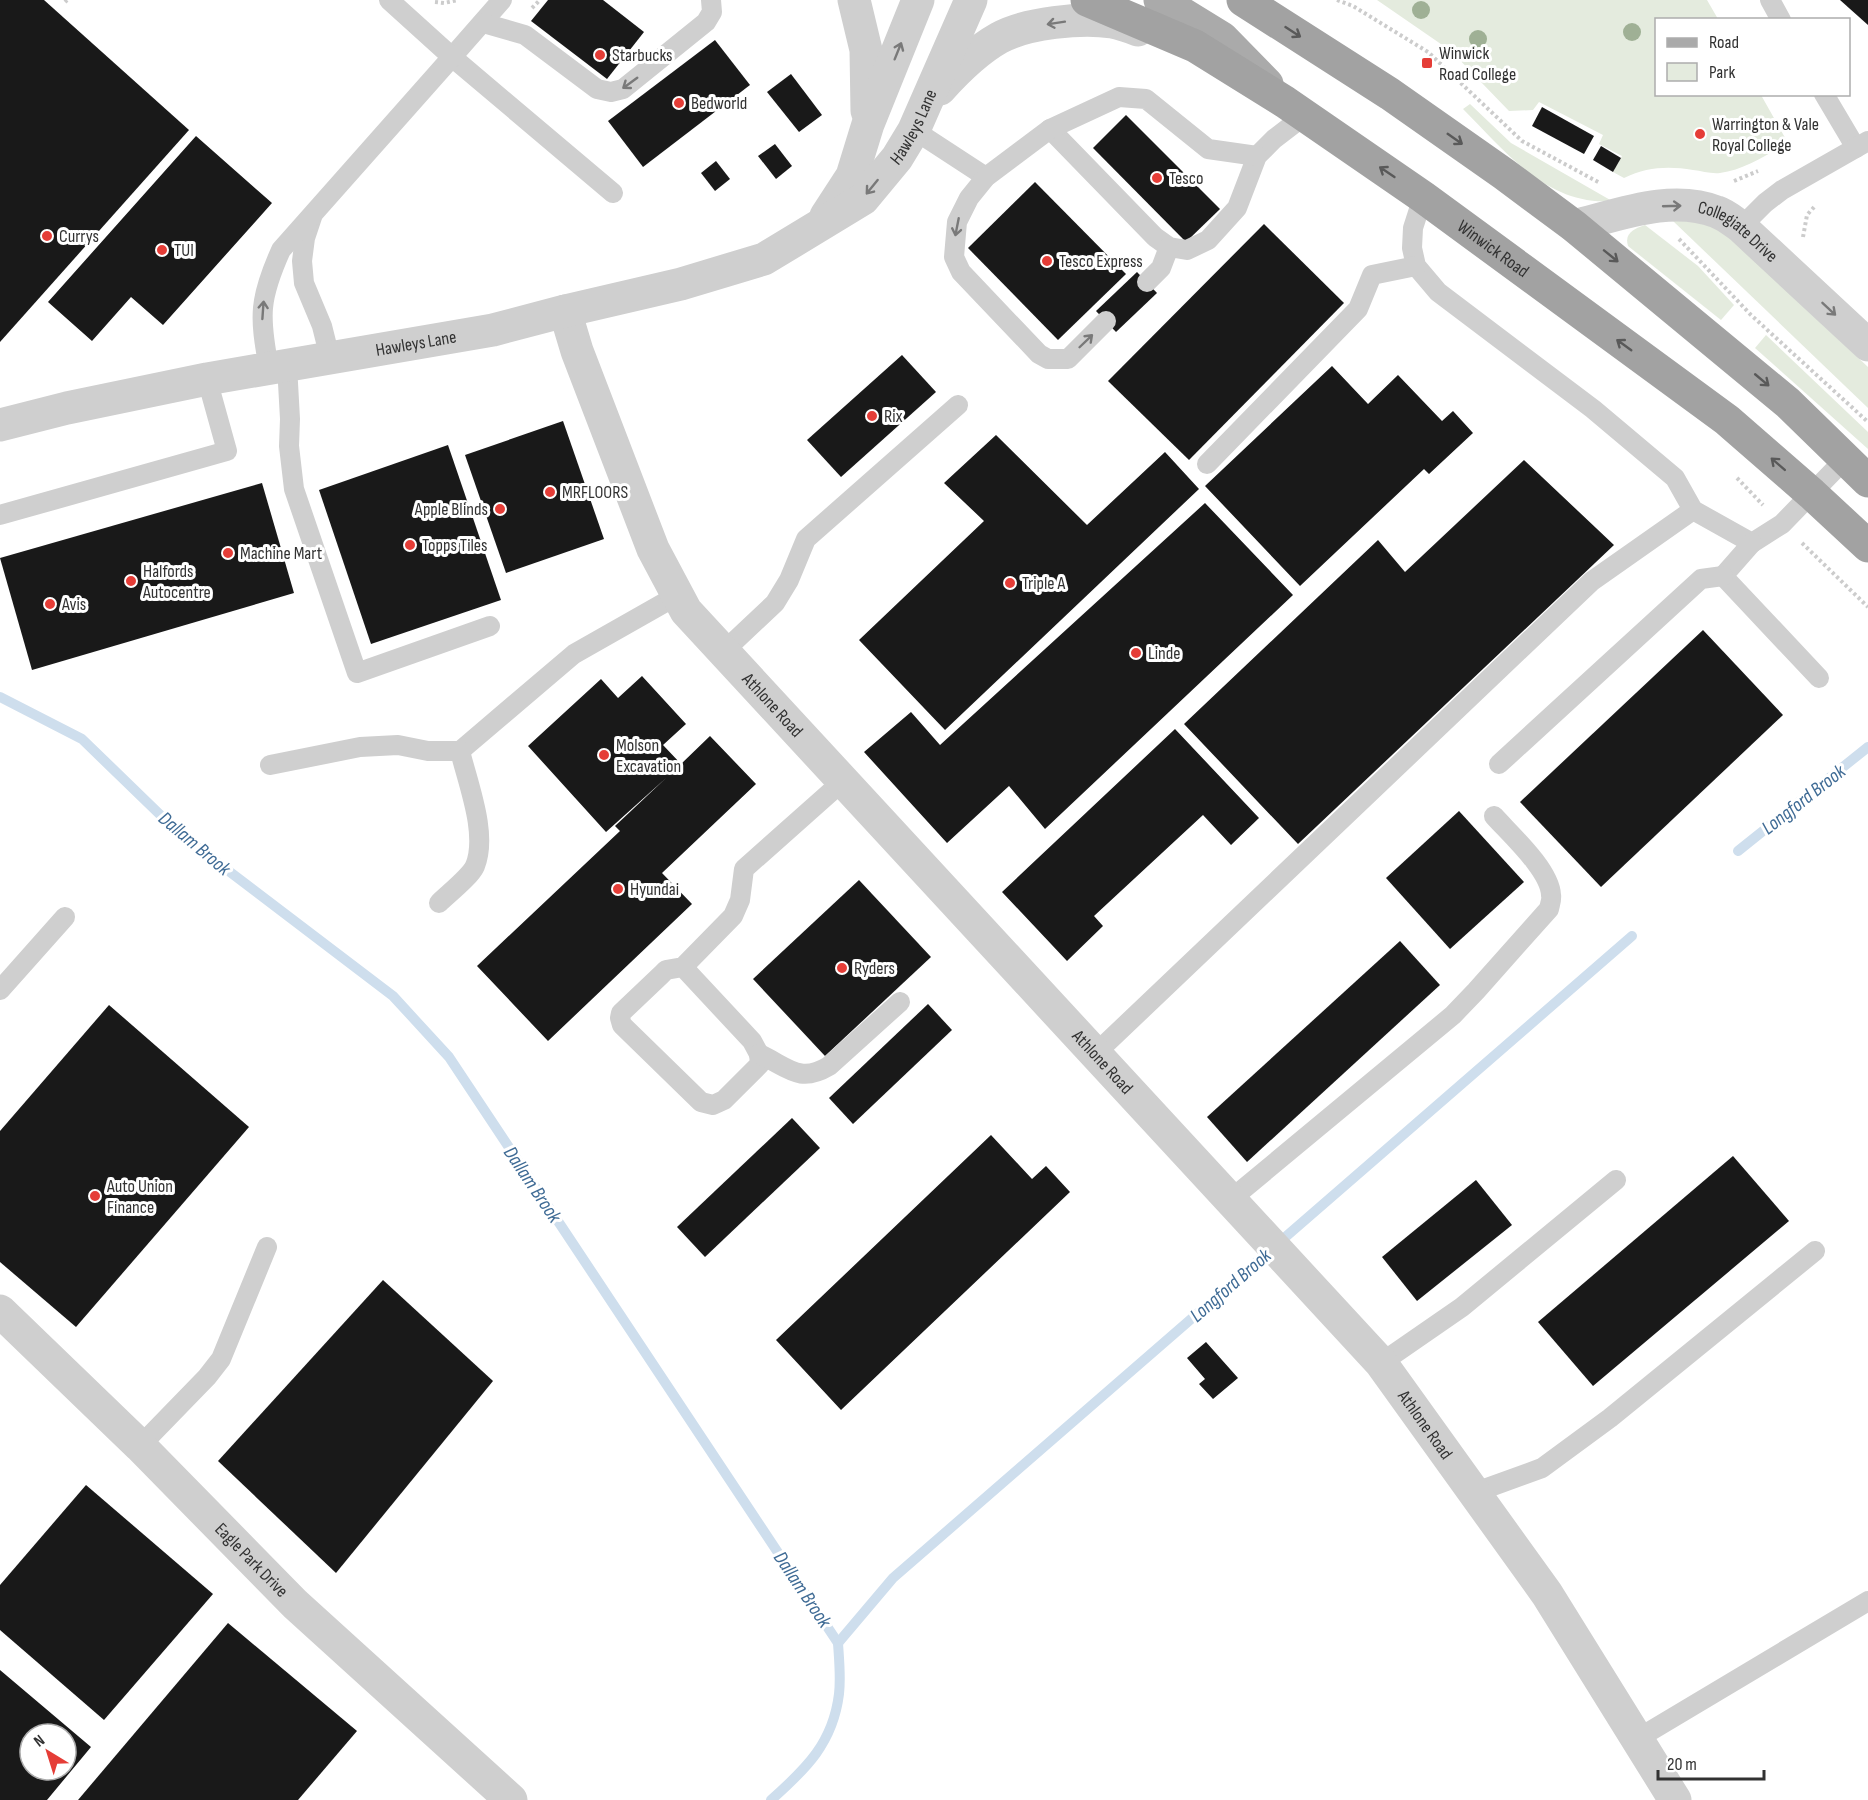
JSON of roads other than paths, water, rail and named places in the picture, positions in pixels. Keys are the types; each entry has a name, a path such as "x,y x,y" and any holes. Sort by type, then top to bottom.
{"highway":[{"name":"Winwick Road","path":"1087,0 1195,46 1294,109 1423,197 1727,420 1868,546"},
{"path":"1243,0 1390,94 1574,226 1788,403 1857,470"}],"main road":[{"path":"1160,0 1222,38 1294,109"}],"street":[{"path":"855,0 866,50 867,124"},
{"name":"Hawleys Lane","path":"820,225 852,176 867,124 918,0"},
{"name":"Hawleys Lane","path":"0,425 67,408 207,379 493,330 681,284 764,259 863,199 897,158 920,117 971,0"},
{"path":"920,117 963,63 999,38 1021,29 1063,21 1111,22 1195,46"},
{"name":"Collegiate Drive","path":"1574,226 1641,209 1669,205 1696,206 1719,212 1741,227 1868,345"},
{"name":"Athlone Road","path":"565,311 577,351 653,549 686,611 1381,1364 1476,1492 1547,1594 1676,1800"},
{"name":"Eagle Park Drive","path":"0,1311 140,1446 295,1604 505,1798"}],"lane":[{"path":"389,0 452,57 613,193"},
{"path":"490,626 357,673 294,489 289,446 290,418 278,366 263,337 262,311 267,281 281,250 502,0"},
{"path":"483,23 525,35 597,89 611,92 623,88 706,22 711,12 711,0"},
{"path":"1770,0 1780,18"},
{"path":"1741,227 1782,190 1862,144 1826,96"},
{"path":"1106,321 1068,359 1048,359 1039,354 961,272 954,257 957,222 969,198 986,177 1050,129 1119,97 1146,99 1208,149 1257,156"},
{"path":"1050,129 1155,237 1169,248 1187,250 1208,240 1238,208 1257,156 1274,139 1294,109"},
{"path":"920,117 986,177"},
{"path":"1423,197 1413,228 1412,248 1416,266 1438,292 1593,409 1675,478 1693,510 1752,543"},
{"path":"314,212 305,238 302,261 304,283 322,326 330,358"},
{"path":"1147,282 1161,268 1169,248"},
{"path":"1207,464 1358,309 1372,275 1416,266"},
{"path":"0,515 227,451 207,379"},
{"path":"723,652 776,603 806,539 958,405"},
{"path":"1499,764 1701,579 1723,576 1752,543 1782,524 1812,494 1857,470"},
{"path":"1096,1053 1592,581 1693,510"},
{"path":"1723,576 1819,678"},
{"path":"270,765 360,747 399,745 428,751 460,751 574,654 678,595"},
{"path":"439,903 474,868 480,847 480,833 460,751"},
{"path":"683,967 752,1041 759,1054 760,1064 724,1100 713,1105 701,1102 622,1025 621,1013 666,970 683,967 733,916 740,900 744,869 843,781"},
{"path":"1238,1209 1453,1015 1549,909 1551,894 1546,878 1494,816"},
{"path":"0,990 65,917"},
{"path":"759,1054 796,1072 807,1075 816,1074 829,1066 900,1002"},
{"path":"1381,1364 1462,1307 1616,1180"},
{"path":"140,1446 207,1377 221,1359 267,1247"},
{"path":"1476,1492 1542,1468 1610,1418 1815,1251"},
{"path":"1637,1739 1868,1601"}],"waterway":[{"name":"Dallam Brook","path":"0,697 82,739 180,834 393,996 449,1057 838,1643 840,1688 831,1727 816,1754 771,1800"},
{"name":"Longford Brook","path":"1738,851 1868,747"},
{"name":"Longford Brook","path":"838,1643 893,1578 1632,936"}],"place":[{"name":"Starbucks","path":"600,55"},
{"name":"Winwick Road College","path":"1427,63"},
{"name":"Bedworld","path":"679,103"},
{"name":"Warrington & Vale Royal College","path":"1700,134"},
{"name":"Tesco","path":"1157,178"},
{"name":"Currys","path":"47,236"},
{"name":"TUI","path":"162,250"},
{"name":"Tesco Express","path":"1047,261"},
{"name":"Rix","path":"872,416"},
{"name":"MRFLOORS","path":"550,492"},
{"name":"Apple Blinds","path":"500,509"},
{"name":"Topps Tiles","path":"410,545"},
{"name":"Machine Mart","path":"228,553"},
{"name":"Halfords Autocentre","path":"131,581"},
{"name":"Triple A","path":"1010,583"},
{"name":"Avis","path":"50,604"},
{"name":"Linde","path":"1136,653"},
{"name":"Molson Excavation","path":"604,755"},
{"name":"Hyundai","path":"618,889"},
{"name":"Ryders","path":"842,968"},
{"name":"Auto Union Finance","path":"95,1196"}]}
